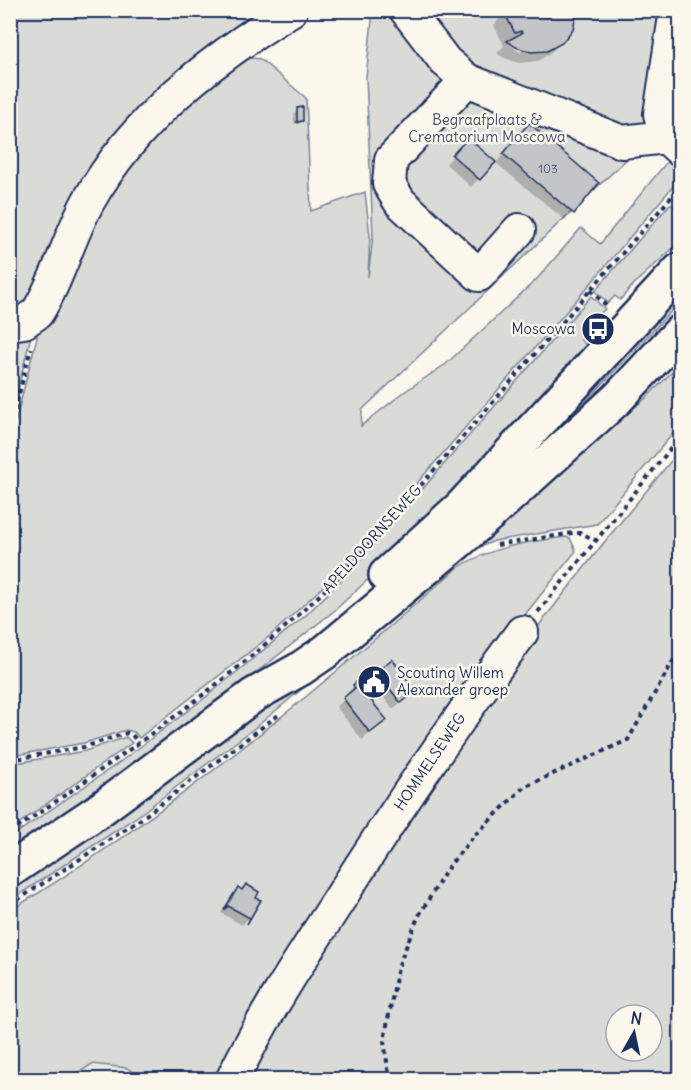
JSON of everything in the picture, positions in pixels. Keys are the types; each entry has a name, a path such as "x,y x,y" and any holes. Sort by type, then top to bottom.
{"main road":[{"name":"APELDOORNSEWEG","path":"254,695 291,656 460,507 681,270"},
{"name":"APELDOORNSEWEG","path":"10,870 98,811 254,695 300,669 324,652 459,542 617,399 681,332"}],"street":[{"path":"22,321 41,307 88,201 137,132 156,111 195,78 291,10"},
{"path":"406,10 445,61 467,80 622,142 673,143 660,114 676,10"},
{"path":"467,80 391,160 389,184 400,202 480,274 519,230"},
{"name":"HOMMELSEWEG","path":"232,1080 275,1002 359,868 439,747 522,632"}],"path":[{"name":"APELDOORNSEWEG","path":"10,833 139,743 272,640 347,570 681,187"},
{"path":"676,192 681,195"},
{"path":"10,428 34,336 22,321"},
{"path":"522,632 595,540 681,438"},
{"path":"392,1080 384,1041 398,967 418,917 449,866 473,837 524,787 628,740 681,649"},
{"path":"10,760 84,747 127,733 139,743"}],"shaded area":[{"path":"92,1064 127,1068 143,1079 69,1080"}],"green space":[{"path":"11,11 280,11 174,89 41,294 11,317"},
{"name":"Begraafplaats & Crematorium Moscowa","path":"373,11 680,11 680,136 669,119 362,410 361,426 404,392 446,364 537,279 581,228 600,244 670,158 680,167 680,178 343,568 270,636 139,738 134,732 126,730 84,743 11,756 11,439 37,337 38,320 107,180 233,56 260,59 306,98 311,211 365,192 370,236 368,277 373,236 366,77"},
{"path":"670,204 679,210 677,213 680,216 680,242 636,282 620,300 615,296 608,303 595,291"},
{"path":"680,291 680,302 509,483 433,546"},
{"path":"591,296 605,309 580,334 583,337 581,340 588,346 417,534 334,611 199,718 11,854 11,837 120,762 206,697 305,616 349,573"},
{"path":"31,325 31,336 11,417 11,331"},
{"path":"680,364 680,425 597,524 494,541 466,553 256,727 135,818 11,900 11,887 83,838 645,399"},
{"path":"680,450 680,1079 241,1080 259,1045 529,638"},
{"path":"570,538 576,551 515,627 223,1079 143,1079 127,1068 92,1064 69,1079 11,1080 11,910 70,873 185,792 349,661 456,569 481,555 522,544"},
{"path":"126,737 132,743 11,829 11,764 85,751"}],"building":[{"path":"507,10 562,10 562,14 569,10 577,10 573,29 562,43 547,51 531,52 507,41 522,33 521,31 515,33 504,12"},
{"path":"303,107 303,121 297,122 297,108"},
{"path":"529,123 599,183 574,214 503,154"},
{"path":"468,138 496,162 480,180 452,155"},
{"path":"392,659 416,691 401,703 382,679 365,693 387,720 370,733 343,698 355,688 353,685 358,681 360,685"},
{"path":"246,884 259,892 256,898 261,900 247,924 250,918 228,906 224,910 238,887 242,890"}],"place":[{"name":"Moscowa","path":"598,329"},
{"name":"Scouting Willem Alexander groep","path":"374,682"}]}
